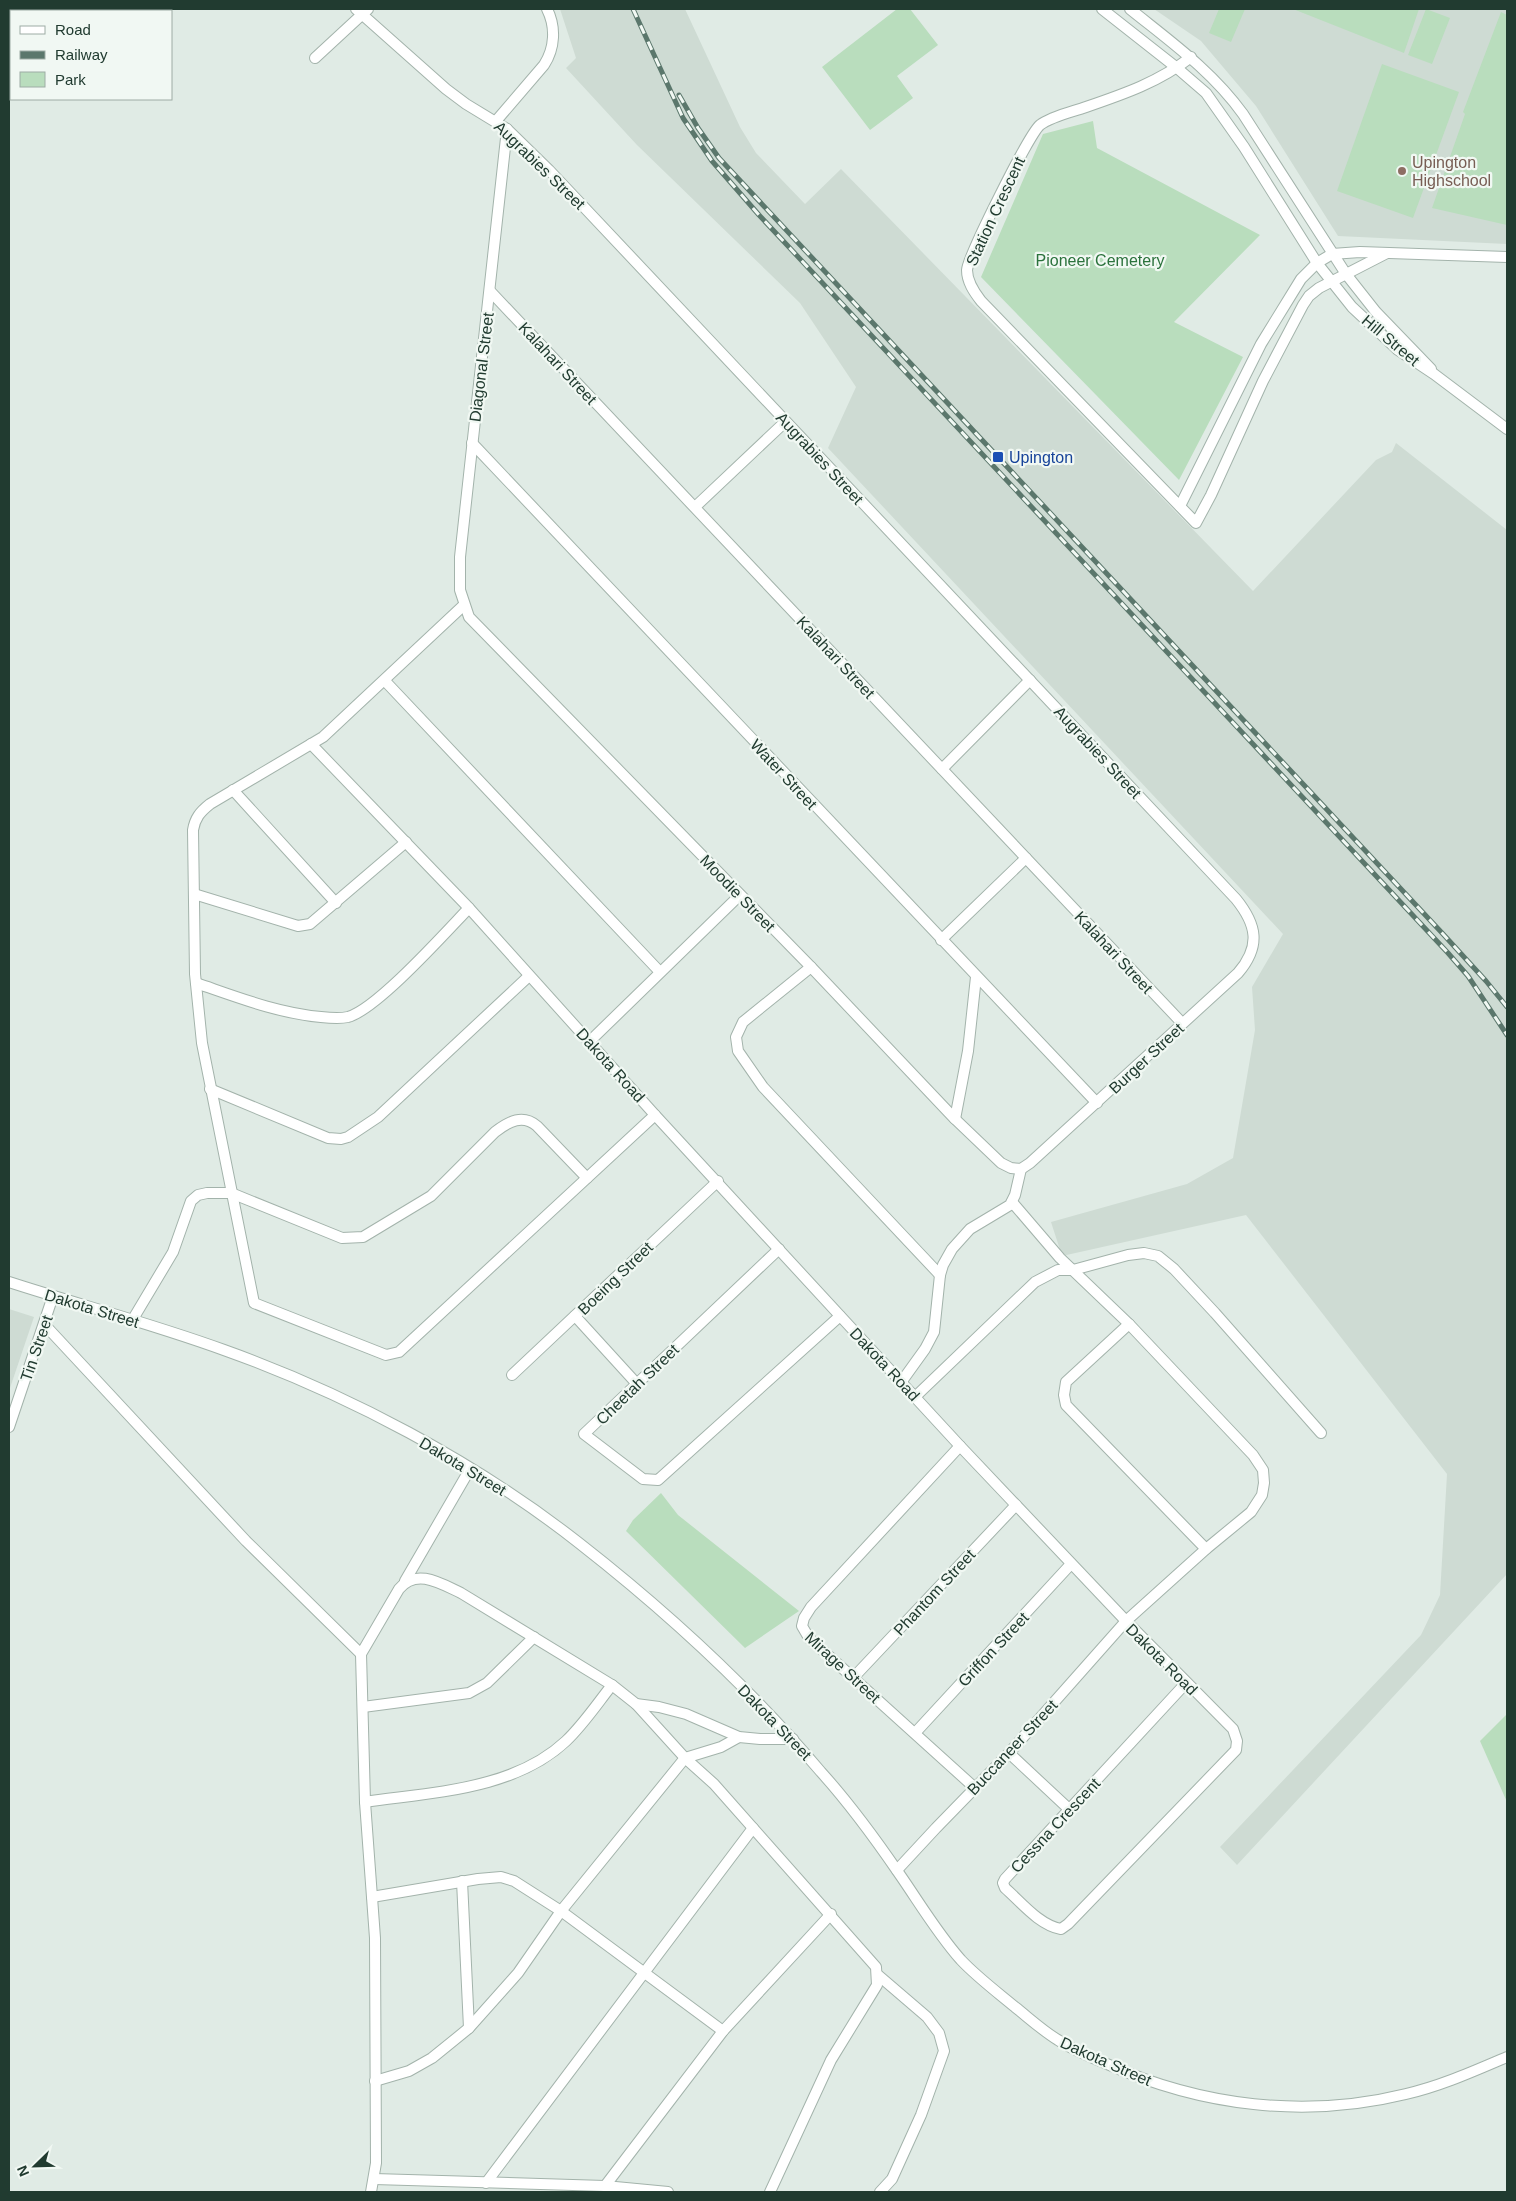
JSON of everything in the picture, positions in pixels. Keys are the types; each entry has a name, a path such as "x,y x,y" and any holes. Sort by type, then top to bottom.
{"street":[{"path":"496,120 544,65 549,56 553,40 552,25 547,9"},
{"name":"Hill Street","path":"1102,9 1206,93 1223,115 1330,282 1381,336 1412,361 1434,374"},
{"name":"Hill Street","path":"1130,9 1191,57 1225,90 1243,114 1346,274 1376,312 1434,374"},
{"path":"316,58 362,11"},
{"name":"Augrabies Street","path":"362,11 446,89 475,110 496,120 548,170 1236,899 1249,916 1254,928 1254,935"},
{"name":"Station Crescent","path":"1191,57 1177,68 1137,89 1038,126 1022,152 967,270 970,283 981,301 1196,523 1211,495 1263,381 1302,305 1309,296 1330,282 1387,252"},
{"name":"Diagonal Street","path":"464,605 459,581 460,557 507,129"},
{"path":"1180,506 1261,344 1301,279 1317,263 1332,254 1387,252 1507,257"},
{"name":"Kalahari Street","path":"490,291 1182,1023"},
{"path":"1434,374 1507,429"},
{"path":"695,507 785,422"},
{"name":"Water Street","path":"472,443 1097,1103"},
{"path":"464,605 324,737 210,804 195,821 193,830 196,983 202,1043 254,1303 386,1355 393,1355 406,1348 655,1115"},
{"name":"Moodie Street","path":"464,605 469,617 485,636 811,967 955,1119 1001,1163 1011,1168 1021,1168"},
{"path":"942,769 1030,680"},
{"path":"384,681 660,972"},
{"name":"Dakota Road","path":"311,744 469,908 528,976 590,1041 655,1115 718,1181 960,1446 1071,1564 1233,1729 1237,1741 1236,1750"},
{"path":"233,790 336,903"},
{"path":"194,894 298,926 310,924 406,842"},
{"path":"941,940 1026,858"},
{"path":"590,1041 740,895"},
{"path":"196,983 267,1008 314,1016 347,1017 362,1010 383,993 469,908"},
{"name":"Burger Street","path":"1021,1168 1030,1163 1097,1103 1241,969 1251,951 1254,935"},
{"path":"811,967 743,1022 736,1037 738,1051 762,1087 940,1275"},
{"path":"210,1089 323,1137 335,1140 348,1137 378,1117 528,976"},
{"path":"955,1119 968,1051 976,977"},
{"path":"133,1320 173,1252 191,1201 206,1193 231,1194 342,1238 363,1237 431,1196 495,1132 506,1124 519,1119 530,1120 587,1178"},
{"path":"902,1382 934,1332 940,1275 943,1265 952,1249 970,1229 1004,1210 1012,1202 1021,1168"},
{"name":"Boeing Street","path":"512,1375 718,1181"},
{"name":"Buccaneer Street","path":"897,1870 1009,1753 1126,1621 1250,1512 1262,1495 1264,1483 1262,1470 1253,1455 1128,1324 1073,1270 1012,1202"},
{"name":"Cheetah Street","path":"779,1249 584,1434 643,1479 658,1480 840,1316"},
{"path":"916,1396 1035,1282 1058,1270 1073,1270 1128,1255 1152,1254 1165,1261 1215,1313 1321,1433"},
{"name":"Dakota Street","path":"9,1282 230,1352 325,1392 410,1435 539,1513 622,1578 729,1674 793,1739 825,1776 897,1870 951,1948 965,1964 996,1992 1060,2042 1127,2073 1193,2095 1255,2105 1284,2107 1347,2105 1406,2094 1440,2085 1505,2059"},
{"name":"Tin Street","path":"9,1427 53,1296"},
{"path":"575,1316 637,1384"},
{"path":"44,1324 246,1541 360,1654"},
{"path":"1128,1324 1066,1382 1064,1395 1066,1405 1206,1549"},
{"name":"Mirage Street","path":"960,1446 811,1607 804,1618 802,1626 804,1632 852,1678 975,1788"},
{"path":"372,2192 376,2163 375,1938 365,1802 360,1654 470,1470"},
{"name":"Phantom Street","path":"852,1678 1016,1505"},
{"name":"Griffon Street","path":"915,1733 1071,1564"},
{"path":"405,1581 421,1577 438,1582 534,1637 612,1685 636,1704 685,1758 714,1784 876,1967 878,1975 877,1985 831,2060 770,2192"},
{"path":"363,1707 469,1693 479,1689 487,1684 534,1637"},
{"name":"Cessna Crescent","path":"1186,1682 1003,1883 1005,1888 1042,1920 1053,1927 1061,1929 1068,1924 1236,1750"},
{"path":"365,1802 491,1781 517,1772 565,1743 612,1685"},
{"path":"636,1704 659,1707 686,1714 739,1737 793,1739"},
{"path":"375,2081 409,2071 432,2058 469,2028 518,1973 561,1911 685,1758 721,1747 739,1737"},
{"path":"1009,1753 1070,1810"},
{"path":"486,2183 753,1828"},
{"path":"372,1897 462,1881 506,1878 514,1880 561,1911 723,2031"},
{"path":"462,1881 469,2028"},
{"path":"605,2186 723,2031 831,1914"},
{"path":"878,1975 927,2017 938,2033 944,2051 918,2123 892,2180 880,2192"},
{"path":"374,2179 605,2186 668,2192"}],"shaded area":[{"path":"560,9 685,9 740,127 756,153 805,204 841,169 1253,591 1376,460 1392,452 1396,443 1507,530 1507,1574 1237,1865 1220,1847 1421,1635 1440,1595 1447,1474 1246,1215 1062,1256 1051,1222 1187,1184 1233,1158 1255,1030 1252,987 1283,934 828,448 856,387 800,303 637,145 566,68 576,58"},
{"name":"Upington Highschool","path":"1154,9 1507,9 1507,244 1338,236 1256,106 1201,41"},
{"path":"9,1309 34,1317 9,1391"}],"green space":[{"path":"897,9 910,9 938,45 897,76 913,98 870,130 822,67"},
{"path":"1219,9 1245,9 1231,42 1209,33"},
{"path":"1293,9 1419,9 1404,53"},
{"path":"1426,9 1450,18 1432,64 1408,55"},
{"path":"1501,12 1507,15 1507,225 1432,208 1465,114 1463,112"},
{"path":"1382,64 1459,92 1413,218 1337,191"},
{"name":"Pioneer Cemetery","path":"1093,121 1097,148 1260,235 1174,322 1243,357 1179,480 981,277 1043,134"},
{"path":"661,1493 678,1515 799,1611 745,1648 626,1531 633,1520"},
{"path":"1507,1714 1507,1802 1480,1741"}],"railway":[{"path":"633,9 683,118 712,161 759,215 1448,953 1468,976 1507,1035"},
{"path":"679,95 698,128 719,158 1443,934 1507,1007"}],"place":[{"name":"Upington Highschool","path":"1402,171"},
{"name":"Upington","path":"998,457"}]}
